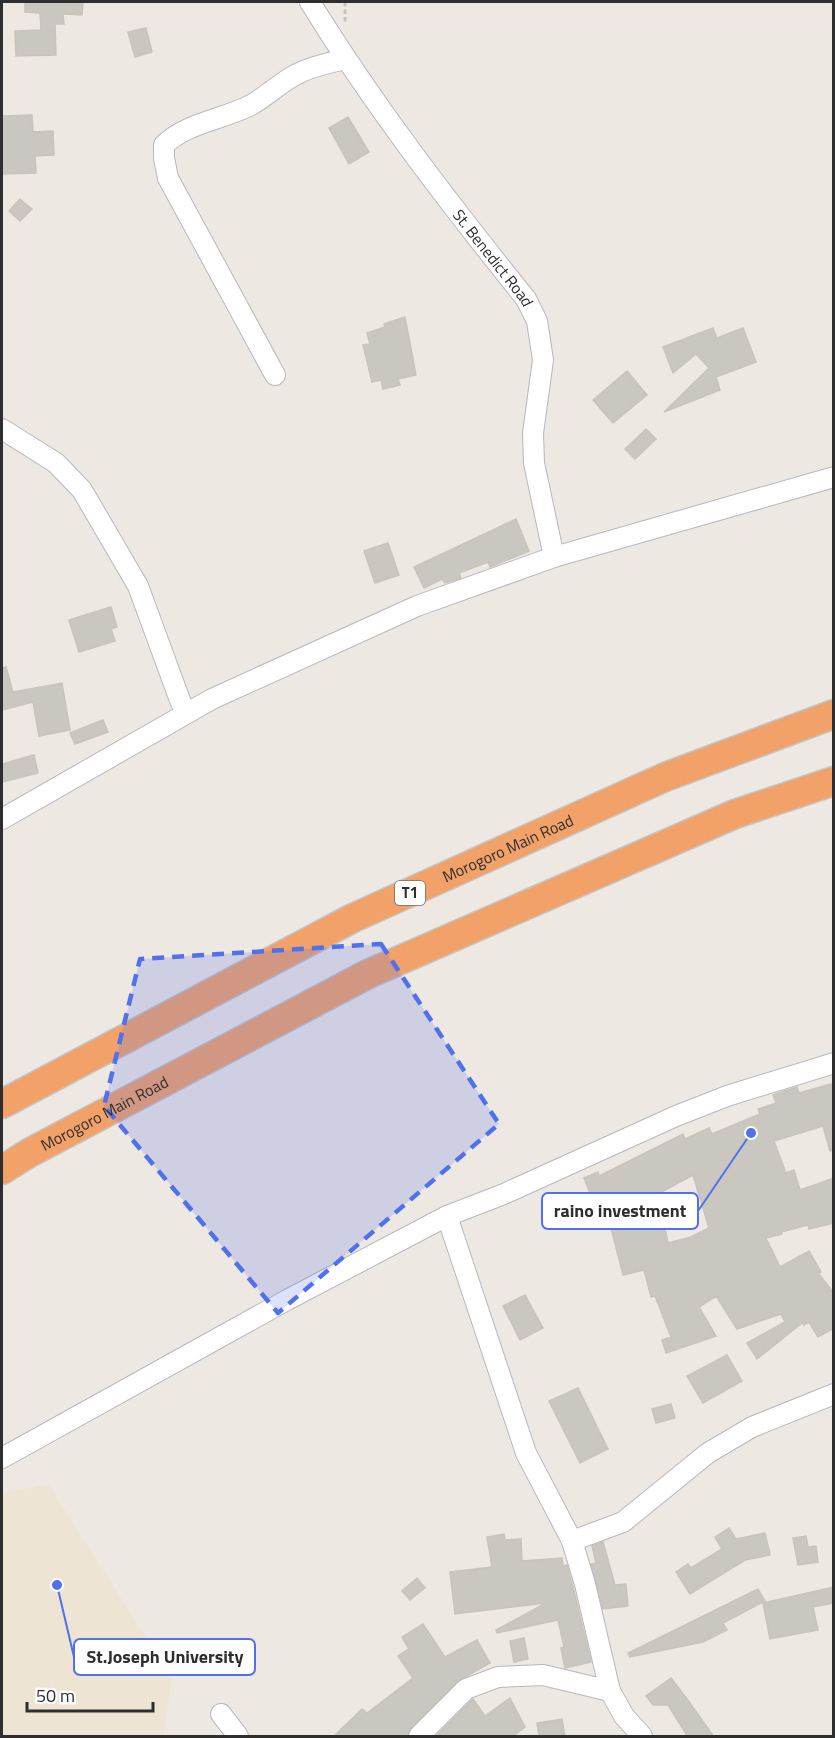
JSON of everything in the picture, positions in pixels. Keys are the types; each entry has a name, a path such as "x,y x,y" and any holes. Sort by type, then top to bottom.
{"highway":[{"name":"Morogoro Main Road","path":"2,1104 353,918 665,777 834,714"},
{"name":"Morogoro Main Road","path":"2,1170 29,1153 368,974 735,814 834,781"}],"street":[{"name":"St. Benedict Road","path":"310,2 345,59 425,171 526,299 537,321 543,360 533,433 534,464 554,557"},
{"path":"275,375 168,178 164,145 176,133 252,104 295,75 345,59"},
{"path":"2,429 56,463 82,490 138,585 181,703"},
{"path":"2,819 212,699 417,606 554,557 834,477"},
{"path":"2,1458 287,1300 447,1216 504,1194 676,1116 727,1096 834,1063"},
{"path":"447,1216 526,1453 572,1541 585,1584 610,1691 624,1716 642,1737"},
{"path":"572,1541 623,1522 708,1453 752,1427 834,1394"},
{"path":"419,1737 466,1689 498,1677 543,1675 610,1691"},
{"path":"221,1714 238,1737"}],"highlighted area":[{"path":"381,944 499,1124 278,1313 104,1106 140,959"}],"shaded area":[{"path":"49,1485 172,1678 163,1736 2,1736 2,1492"}],"building":[{"path":"25,2 83,2 82,15 63,14 64,24 55,24 56,55 16,56 15,31 41,30 40,13 25,12"},
{"path":"146,28 152,52 135,57 128,32"},
{"path":"32,115 33,132 53,131 54,155 35,156 36,173 2,174 2,116"},
{"path":"348,117 369,152 349,164 329,128"},
{"path":"20,199 32,209 20,221 9,211"},
{"path":"405,317 416,375 398,379 400,385 383,389 381,380 372,382 363,345 370,344 367,333"},
{"path":"713,328 717,338 743,328 756,362 716,377 720,390 664,412 709,368 696,354 673,373 663,347"},
{"path":"627,371 647,395 613,423 593,400"},
{"path":"646,429 656,439 635,459 625,449"},
{"path":"516,519 529,551 490,567 488,562 459,573 461,578 445,583 442,579 424,588 414,567"},
{"path":"388,543 399,575 375,583 364,551"},
{"path":"111,607 117,627 111,629 115,641 79,652 69,620"},
{"path":"6,667 13,692 62,683 70,730 39,736 33,702 2,710 2,668"},
{"path":"103,720 108,732 75,744 70,733"},
{"path":"34,755 38,773 2,782 2,764"},
{"path":"831,1084 834,1094 834,1150 830,1151 823,1126 774,1141 786,1173 794,1170 800,1190 834,1178 834,1223 809,1229 808,1225 766,1238 780,1267 809,1251 821,1272 818,1273 834,1293 834,1328 818,1337 809,1322 804,1325 802,1323 757,1359 747,1343 785,1322 781,1314 737,1329 716,1296 699,1307 716,1336 666,1353 662,1340 671,1337 655,1296 651,1297 644,1270 623,1275 610,1224 603,1226 584,1178 598,1172 599,1176 683,1134 685,1139 709,1128 712,1134 760,1114 758,1109 776,1103 773,1095 797,1087 799,1093","holes":["693,1175 709,1228 691,1237 668,1243 664,1224 646,1229 637,1205"]},
{"path":"525,1295 543,1328 520,1340 503,1306"},
{"path":"727,1355 742,1381 703,1403 687,1376"},
{"path":"578,1388 608,1449 580,1463 549,1401"},
{"path":"671,1404 675,1418 656,1423 652,1409"},
{"path":"729,1528 736,1539 765,1533 770,1555 745,1560 690,1594 676,1572 688,1564 691,1568 722,1549 715,1537"},
{"path":"504,1534 505,1540 521,1539 522,1561 562,1558 563,1566 567,1565 591,1662 565,1668 561,1648 564,1647 558,1620 497,1633 496,1630 546,1603 455,1614 450,1572 492,1567 487,1537"},
{"path":"806,1536 808,1547 816,1546 818,1562 798,1565 793,1538"},
{"path":"603,1542 615,1585 626,1584 628,1606 603,1609 591,1564 596,1563 592,1546"},
{"path":"417,1578 425,1588 410,1600 402,1591"},
{"path":"834,1587 834,1603 813,1607 818,1630 770,1639 763,1603"},
{"path":"758,1589 765,1601 723,1623 727,1630 703,1642 630,1657 628,1653"},
{"path":"423,1624 445,1657 477,1640 490,1663 458,1681 411,1728 407,1737 333,1737 362,1709 367,1713 413,1678 398,1656 409,1649 402,1637"},
{"path":"524,1638 528,1659 514,1662 510,1641"},
{"path":"671,1678 714,1737 688,1737 668,1705 653,1705 646,1696"},
{"path":"510,1698 525,1727 512,1737 435,1737 473,1699 485,1716"},
{"path":"562,1719 565,1737 539,1737 537,1723"}],"place":[{"name":"raino investment","path":"751,1133"},
{"name":"St.Joseph University","path":"57,1585"}]}
